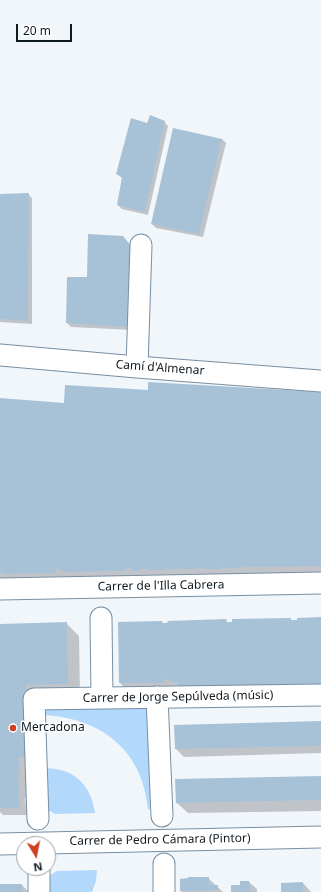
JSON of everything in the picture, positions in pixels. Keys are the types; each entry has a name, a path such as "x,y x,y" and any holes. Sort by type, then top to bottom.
{"street":[{"path":"137,367 141,245"},
{"name":"Camí d'Almenar","path":"0,355 321,381"},
{"name":"Carrer de l'Illa Cabrera","path":"0,589 321,583"},
{"name":"Carrer de l'Illa Cabrera","path":"0,602 321,596"},
{"path":"100,618 102,698"},
{"name":"Carrer de Jorge Sepúlveda (músic)","path":"38,819 34,699 321,695"},
{"path":"157,697 162,816"},
{"name":"Carrer de Pedro Cámara (Pintor)","path":"0,844 321,837"},
{"path":"164,864 164,892"},
{"path":"39,876 39,892"}],"shaded area":[{"path":"146,706 151,711 153,806 148,810 144,789 138,770 128,754 115,741 100,731 83,723 64,717 43,715 48,709"},
{"path":"42,768 62,770 78,779 89,793 93,802 95,813 55,814 45,808"},
{"path":"97,870 96,881 92,892 46,892 47,877 56,876 57,871"}],"building":[{"path":"150,115 165,121 145,212 117,205 122,177 116,174 131,118 147,123"},
{"path":"173,128 222,139 199,234 151,224"},
{"path":"29,193 28,321 0,319 0,194"},
{"path":"88,234 123,236 132,247 130,327 66,323 67,277 87,277"},
{"path":"148,382 321,392 321,566 221,567 221,569 202,568 166,570 142,569 132,571 130,567 126,567 125,571 63,572 61,569 56,569 55,573 2,574 0,570 0,398 64,403 65,385 148,390"},
{"path":"321,617 321,685 178,693 178,682 169,682 168,679 164,679 164,683 119,683 118,622 162,621 162,623 167,623 168,621 226,619 227,622 232,622 232,619 291,618 291,620 297,620 297,618"},
{"path":"67,622 68,684 26,685 27,757 18,757 20,771 20,774 18,774 18,782 20,791 18,791 20,808 0,808 0,624"},
{"path":"321,721 321,746 175,749 174,725"},
{"path":"321,776 321,800 176,803 175,779"},
{"path":"188,877 209,877 209,885 218,885 218,890 180,891 180,879"},
{"path":"240,881 249,881 250,892 231,892 231,885 240,885"},
{"path":"303,882 303,892 281,892 281,883"},
{"path":"0,884 22,884 22,892 0,892"}],"place":[{"name":"Mercadona","path":"13,728"}]}
